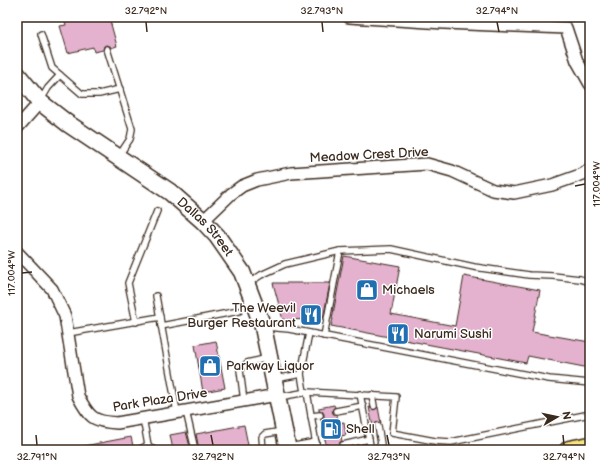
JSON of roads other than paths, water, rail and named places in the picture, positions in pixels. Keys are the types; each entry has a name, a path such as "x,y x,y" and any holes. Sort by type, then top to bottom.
{"main road":[{"path":"569,450 590,446"}],"street":[{"path":"349,17 566,28 578,61 590,84"},
{"name":"Dallas Street","path":"17,74 40,102 67,123 170,192 203,221 217,236 242,272 263,327 287,449"},
{"path":"17,128 40,102"},
{"name":"Meadow Crest Drive","path":"203,221 231,194 242,186 257,180 291,173 427,164 452,171 493,190 514,193 552,185 590,170"},
{"name":"Park Plaza Drive","path":"17,252 52,289 65,316 78,396 84,407 95,420 118,423 277,396"}],"lane":[{"path":"41,34 52,68 82,94 99,94 120,89"},
{"path":"107,49 132,129 130,139 118,158"},
{"path":"40,102 48,88 60,75"},
{"path":"136,322 128,283 157,211"},
{"path":"247,284 261,275 285,264 340,251 391,249 474,267 529,275 553,276 590,282"},
{"path":"324,336 340,251"},
{"path":"156,296 182,412 195,450"},
{"path":"162,326 239,311"},
{"path":"68,333 160,318"},
{"path":"263,327 290,329 549,379 590,383"},
{"path":"309,333 301,374 318,450 327,448"},
{"path":"244,401 240,370 247,363 269,358"},
{"path":"274,379 301,374"},
{"path":"277,396 305,392 396,397 392,433 435,441 451,442 590,414"},
{"path":"360,394 371,450"},
{"path":"372,395 374,406"},
{"path":"336,411 363,406"},
{"path":"311,416 320,414"},
{"path":"143,418 148,445 154,450"},
{"path":"376,450 381,444 378,426"},
{"path":"263,450 262,436 265,434 284,431"},
{"path":"343,445 369,439"},
{"path":"287,449 316,442"},
{"path":"138,450 148,445"}],"place":[{"name":"Michaels","path":"367,290"},
{"name":"The Weevil Burger Restaurant","path":"311,315"},
{"name":"Narumi Sushi","path":"398,334"},
{"name":"Parkway Liquor","path":"210,366"},
{"name":"Shell","path":"331,429"}]}
